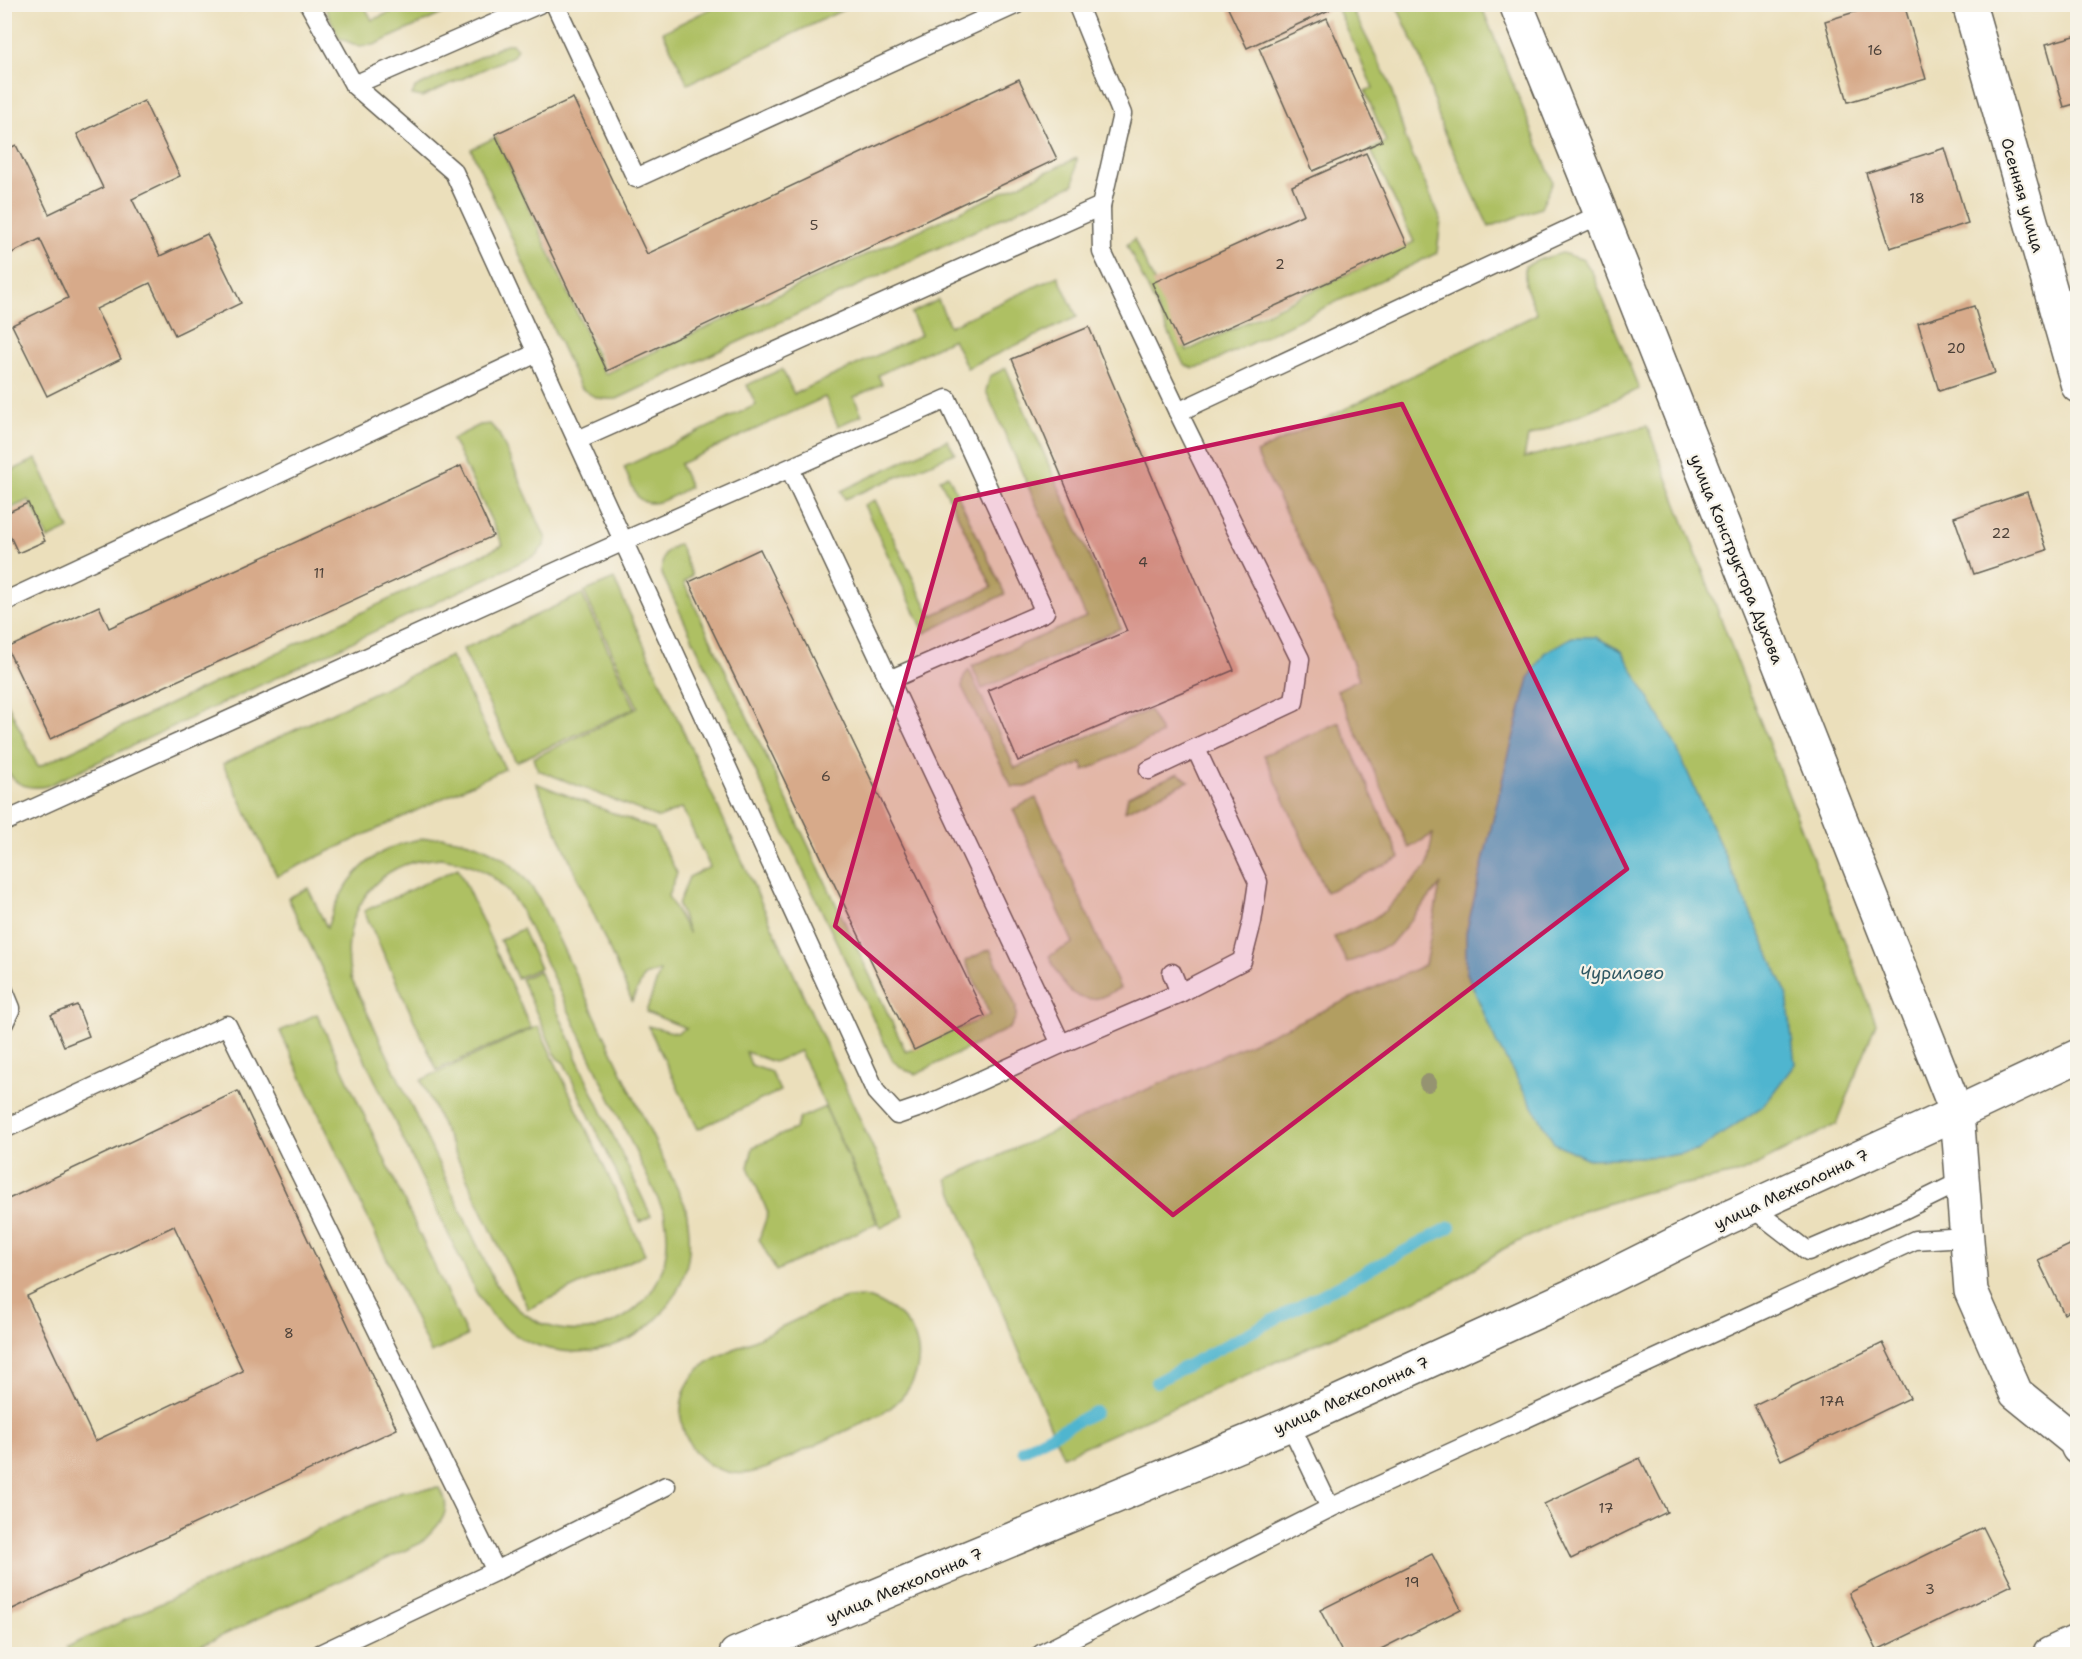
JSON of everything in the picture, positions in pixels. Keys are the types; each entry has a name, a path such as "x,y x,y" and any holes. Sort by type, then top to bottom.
{"street":[{"name":"улица Конструктора Духова","path":"1516,4 1957,1113 1971,1290 2016,1393 2075,1441 2078,1448"},
{"name":"Осенняя улица","path":"1969,4 2078,386"},
{"name":"улица Мехколонна 7","path":"736,1654 1290,1424 1569,1297 1751,1207 2078,1056"},
{"path":"2050,1654 2078,1641"}],"lane":[{"path":"309,4 354,85 454,172 876,1092 897,1115 929,1104 1060,1044 1180,993 1242,961 1252,922 1258,882 1196,749"},
{"path":"354,85 539,4"},
{"path":"555,4 636,178 1017,4"},
{"path":"1077,4 1122,114 1101,206 1102,252 1300,659 1294,702 1149,770"},
{"path":"578,440 1101,206"},
{"path":"1178,412 1601,214"},
{"path":"4,602 537,353"},
{"path":"4,822 624,541 947,399 1045,612 889,680"},
{"path":"790,469 1060,1044"},
{"path":"1172,973 1180,993"},
{"path":"4,991 11,1008 4,1023"},
{"path":"4,1129 227,1025 496,1571"},
{"path":"1751,1207 1808,1251 1962,1181"},
{"path":"1041,1654 1330,1508 1915,1240 1967,1237"},
{"path":"1290,1424 1330,1508"},
{"path":"320,1654 496,1571 666,1486"}],"highlighted area":[{"path":"1402,404 1627,869 1173,1215 835,926 956,500"}],"green space":[{"path":"324,5 364,5 372,20 407,5 461,5 374,45 358,46 339,38"},
{"path":"714,5 853,5 688,84 663,32"},
{"path":"1336,5 1350,5 1389,82 1406,140 1441,220 1437,253 1204,366 1194,368 1184,365 1127,245 1134,239 1187,351 1414,242 1371,150 1386,142 1365,91 1373,88"},
{"path":"1396,5 1481,5 1553,182 1541,208 1489,227 1442,128 1421,58"},
{"path":"506,44 512,44 517,49 513,56 422,97 412,95 415,88"},
{"path":"496,137 605,374 1077,158 1074,184 617,399 606,399 597,398 580,387 471,149"},
{"path":"1562,253 1584,260 1593,274 1639,389 1528,437 1524,458 1647,426 1876,1023 1837,1124 1740,1173 1642,1193 1580,1212 1503,1249 1447,1286 1063,1456 947,1179 1425,965 1440,885 1390,945 1347,963 1334,937 1368,922 1386,910 1427,866 1433,834 1409,848 1337,690 1359,679 1322,586 1256,453 1537,314 1525,285 1525,266"},
{"path":"1058,276 1077,317 967,368 953,339 878,375 882,384 854,397 862,415 838,426 825,397 680,464 690,487 671,497 650,503 638,497 634,490 624,467 756,405 747,385 782,369 794,394 921,335 911,313 938,300 950,326"},
{"path":"1006,368 1121,628 982,689 972,666 1086,617 986,391 990,376"},
{"path":"490,424 499,434 546,539 544,546 536,555 47,786 28,787 17,782 9,774 5,768 5,698 38,767 503,545 452,439 480,425"},
{"path":"947,440 955,453 845,499 841,491"},
{"path":"36,459 69,529 48,539 29,500 5,511 5,474"},
{"path":"948,475 1005,594 925,633 864,505 875,500 931,616 992,587 940,479"},
{"path":"679,544 692,575 684,583 906,1052 990,1015 965,961 990,949 1016,1006 1016,1017 1010,1028 916,1074 905,1070 893,1061 661,572 665,554"},
{"path":"614,579 904,1216 881,1228 800,1051 774,1062 746,1052 751,1065 771,1072 780,1091 698,1129 648,1026 677,1033 686,1028 646,1012 660,971 644,976 632,1001 536,783 654,829 677,873 668,896 689,934 678,905 689,877 710,867 682,808 659,818 538,770 533,758 638,708 584,592"},
{"path":"582,594 635,708 516,762 463,649"},
{"path":"451,656 505,769 277,876 223,764"},
{"path":"969,670 1015,768 1149,710 1162,734 1084,771 1082,763 1026,787 1012,787 962,687 964,676"},
{"path":"1339,722 1400,858 1326,892 1264,755"},
{"path":"1178,773 1189,781 1125,811 1128,796"},
{"path":"1036,798 1120,988 1101,997 1088,999 1072,993 1061,980 1049,956 1073,943 1013,809"},
{"path":"442,837 458,839 487,849 511,864 531,887 540,900 685,1205 688,1218 689,1252 678,1290 660,1315 637,1334 610,1346 581,1352 551,1349 523,1339 496,1320 487,1309 475,1290 288,898 308,888 327,928 344,890 368,862 400,844","holes":["441,858 478,868 497,880 521,910 664,1212 666,1250 656,1283 637,1307 611,1324 581,1330 549,1326 520,1310 494,1281 351,978 348,960 352,924 368,892 380,879 395,869 413,862"]},
{"path":"458,868 531,1028 437,1070 364,911"},
{"path":"522,929 540,968 517,978 500,940"},
{"path":"539,971 575,1050 576,1057 651,1216 640,1222 564,1063 557,1058 521,979"},
{"path":"317,1014 467,1336 431,1353 280,1031"},
{"path":"538,1026 645,1254 528,1309 421,1080"},
{"path":"825,1107 877,1223 776,1271 759,1239 768,1213 748,1167 753,1147 795,1129 800,1118"},
{"path":"863,1297 884,1305 901,1316 912,1331 918,1347 918,1364 912,1382 901,1398 883,1413 767,1468 747,1473 719,1469 706,1462 695,1451 682,1424 681,1409 684,1393 699,1369 715,1358 832,1303 847,1298"},
{"path":"440,1488 446,1505 445,1512 438,1525 421,1543 183,1654 71,1654 67,1647 402,1491"}],"water":[{"name":"Чурилово","path":"1572,637 1596,637 1622,651 1674,742 1787,994 1795,1064 1763,1106 1697,1151 1667,1156 1588,1159 1554,1143 1497,1044 1466,971 1466,933 1529,678 1544,653"}],"building":[{"path":"1226,4 1327,4 1329,10 1247,48"},
{"path":"1881,4 1904,4 1926,79 1848,102 1825,21"},
{"path":"1327,18 1382,141 1313,171 1259,48"},
{"path":"2078,35 2078,103 2064,107 2046,44"},
{"path":"1019,79 1057,159 607,371 495,134 573,98 647,254"},
{"path":"144,101 180,176 132,199 160,256 207,234 241,303 175,335 150,283 96,309 121,359 47,396 12,325 68,298 40,239 4,257 4,151 16,145 49,214 103,188 77,134"},
{"path":"1945,148 1968,223 1890,248 1866,173"},
{"path":"1366,153 1408,246 1182,348 1152,283 1304,214 1292,186"},
{"path":"1974,306 1995,373 1939,391 1918,323"},
{"path":"1089,327 1234,670 1018,761 988,690 1127,631 1012,359"},
{"path":"461,466 493,536 50,739 7,648 99,606 109,628"},
{"path":"2027,492 2047,550 1974,574 1954,517"},
{"path":"28,503 45,541 18,553 4,523 4,514"},
{"path":"760,549 985,1016 914,1050 689,582"},
{"path":"77,1005 89,1036 64,1046 51,1015"},
{"path":"238,1091 397,1429 4,1613 4,1201","holes":["174,1226 243,1371 95,1441 27,1296"]},
{"path":"2078,1241 2078,1307 2064,1314 2038,1260"},
{"path":"1883,1343 1910,1398 1781,1460 1754,1405"},
{"path":"1640,1458 1667,1512 1571,1559 1544,1504"},
{"path":"1983,1527 2012,1585 1877,1650 1849,1593"},
{"path":"1432,1554 1461,1609 1371,1654 1343,1654 1320,1610"}],"waterway":[{"path":"1156,1382 1450,1227"},
{"path":"1023,1450 1095,1412"}]}
